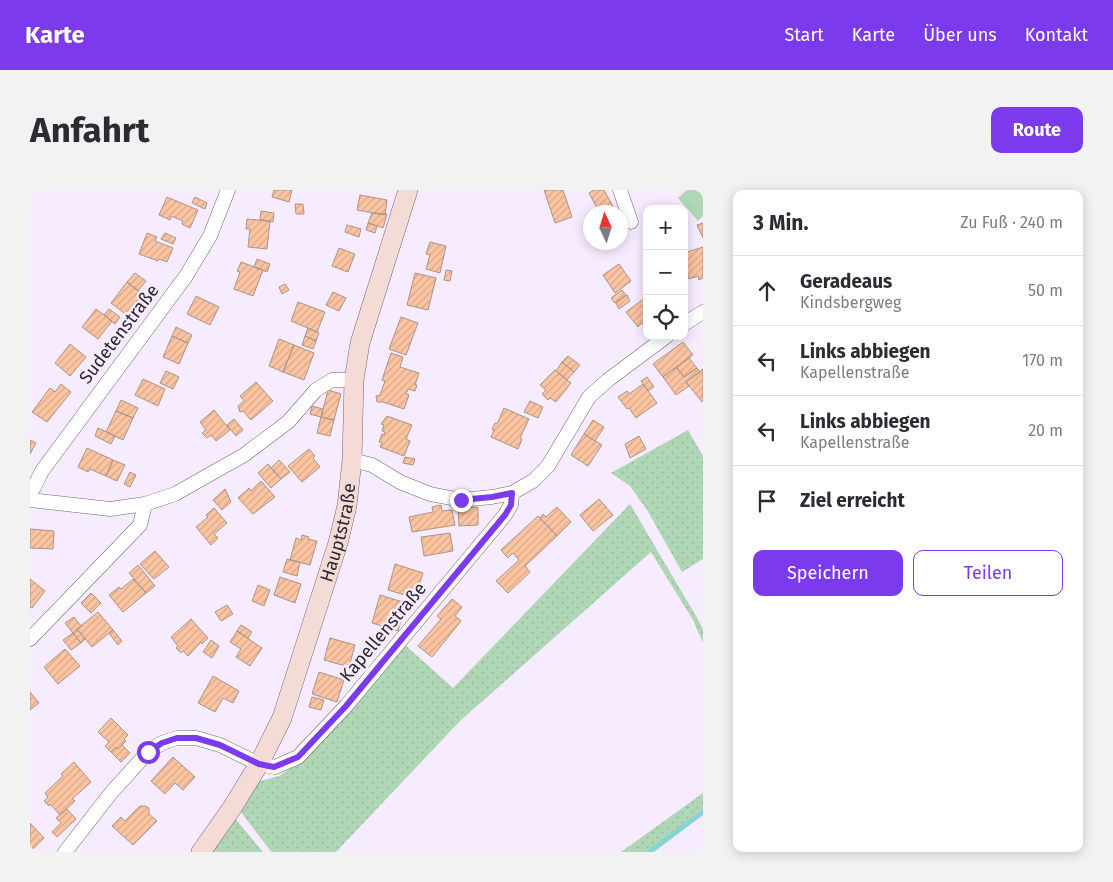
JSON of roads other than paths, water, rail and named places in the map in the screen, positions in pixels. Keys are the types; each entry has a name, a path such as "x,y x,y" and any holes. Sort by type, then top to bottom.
{"main road":[{"name":"Hauptstraße","path":"201,852 232,808 259,764 282,718 338,543 347,506 352,460 354,380 360,343 404,191"}],"street":[{"name":"Sudetenstraße","path":"30,495 42,470 186,276 210,236 228,190"},
{"path":"620,190 631,222"},
{"path":"688,321 703,312"},
{"path":"352,460 372,465 400,482 446,497 461,500 512,493 533,481 548,466 590,397 608,380 662,340"},
{"path":"30,500 110,508 146,504 175,494 244,455 288,422 316,390 332,380 354,380"},
{"name":"Kapellenstraße","path":"259,764 274,767 298,757 346,706 505,515 511,505 512,493"},
{"path":"30,639 140,525 146,504"},
{"path":"65,852 110,793 148,752 162,743 177,738 196,738 220,745 259,764"}],"waterway":[{"path":"649,852 703,812"}]}
